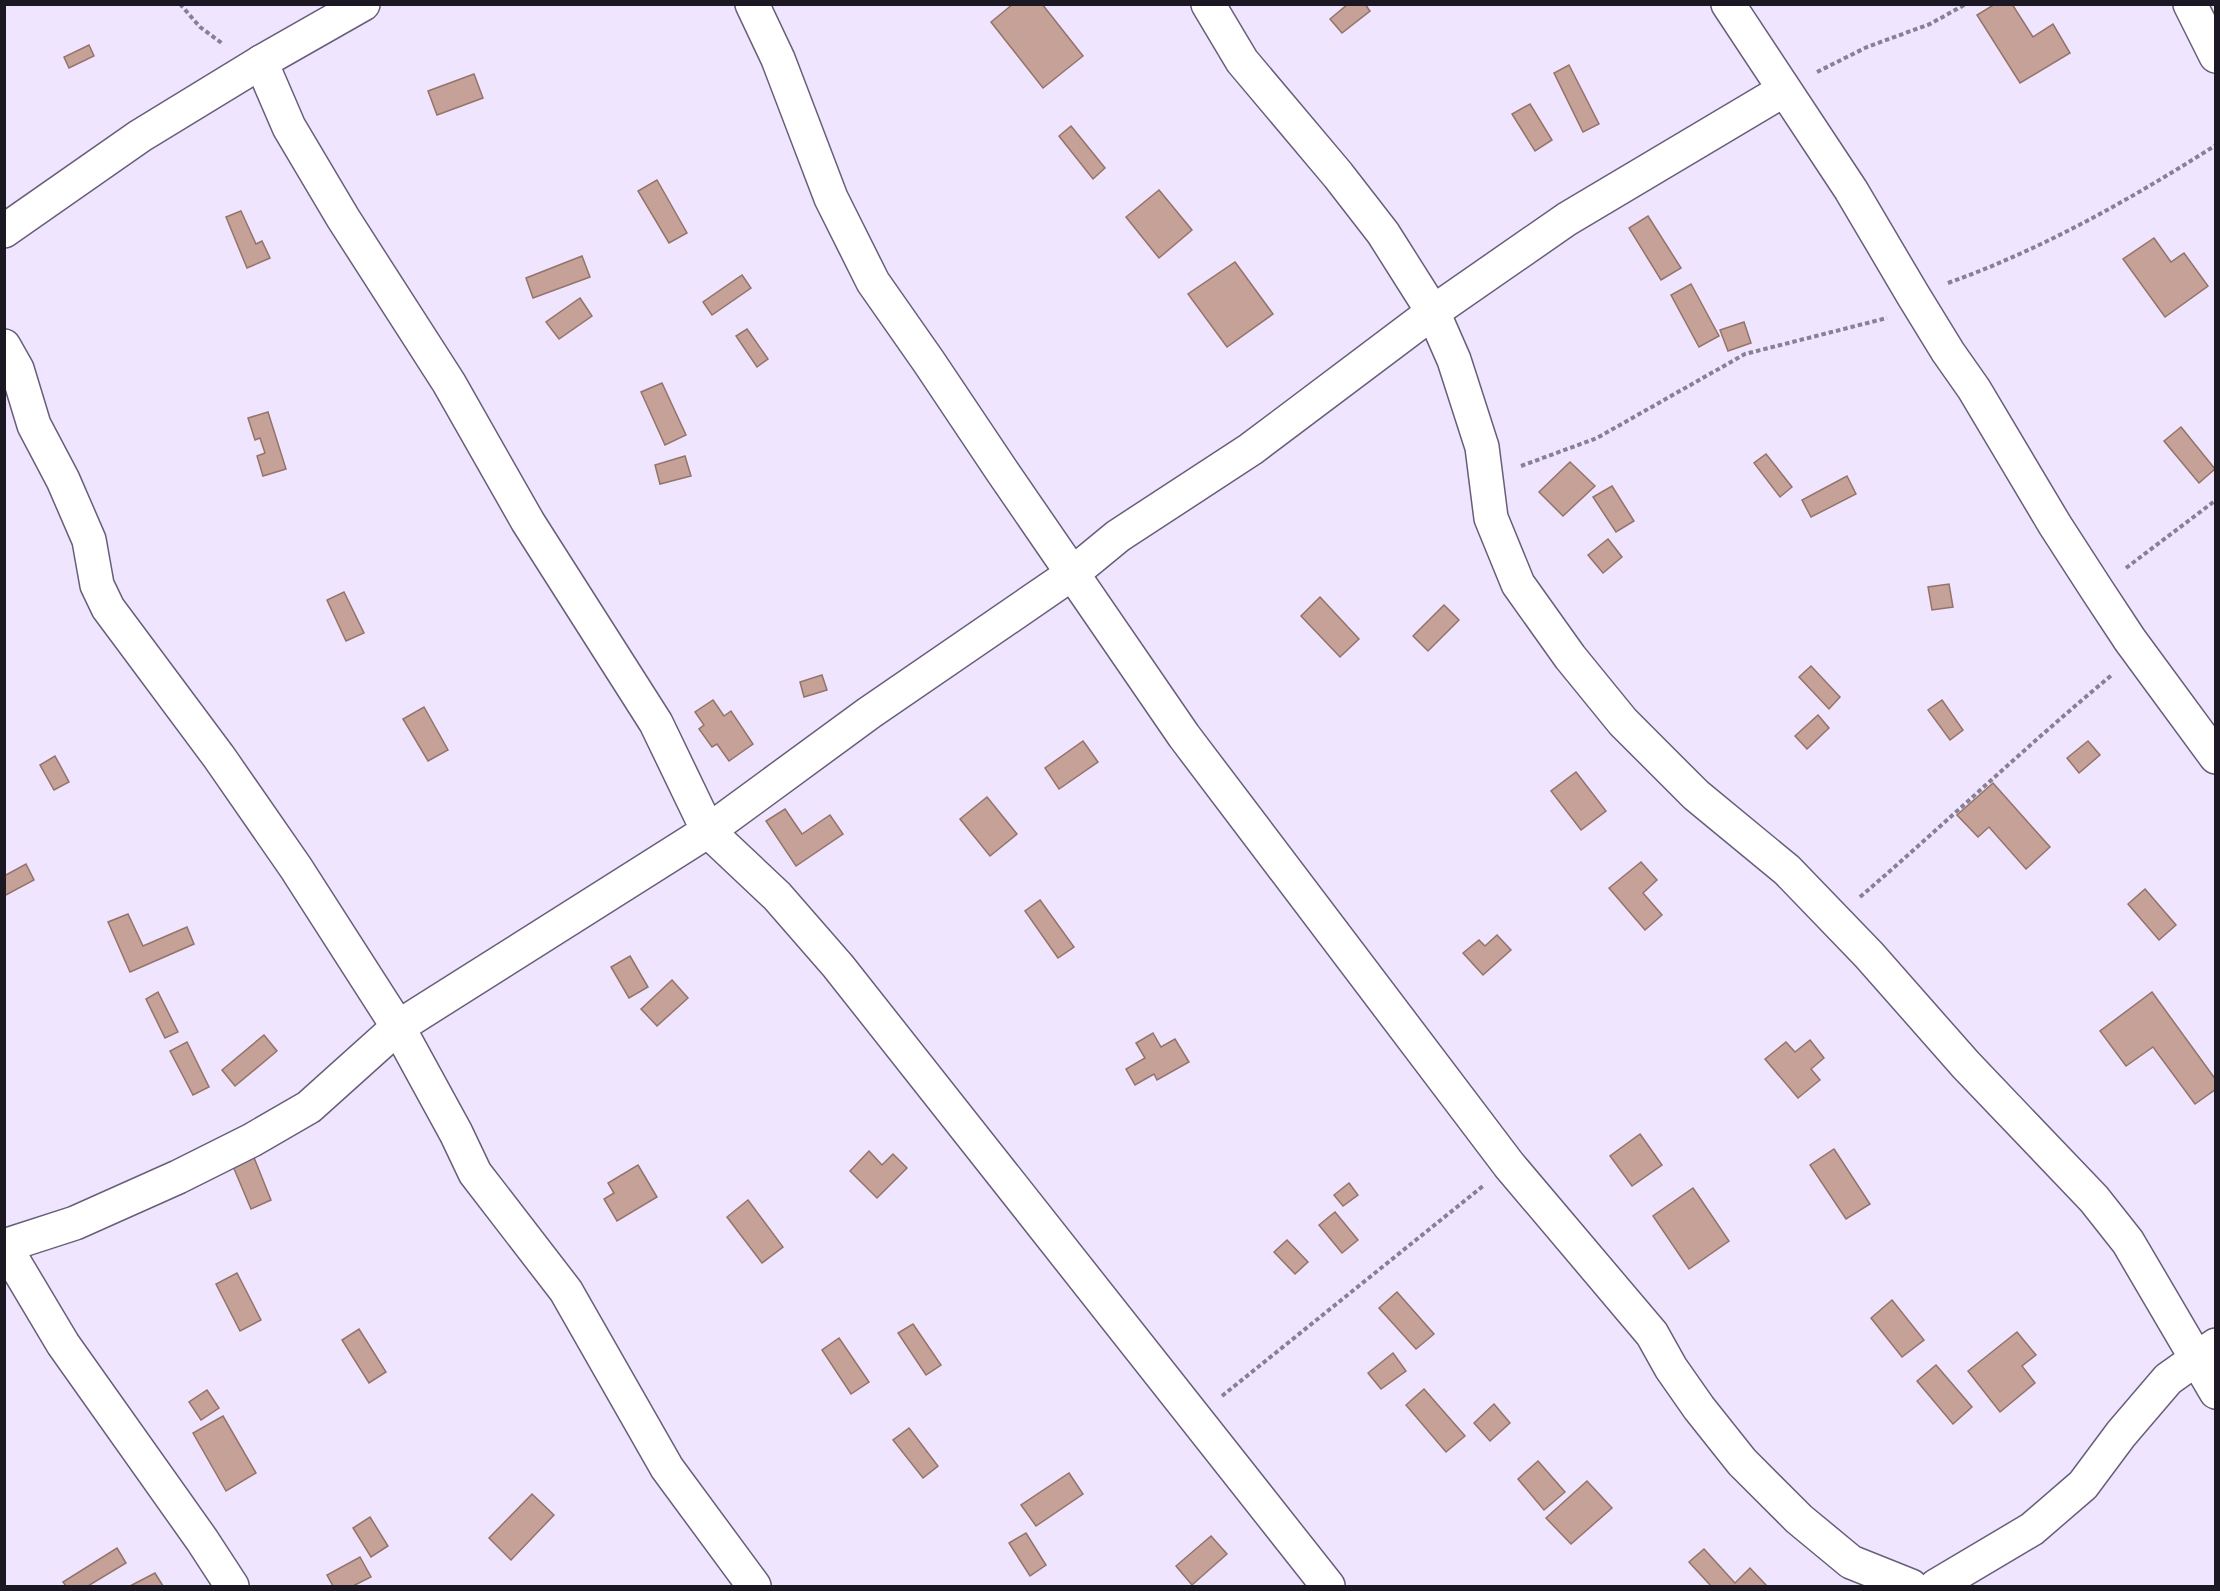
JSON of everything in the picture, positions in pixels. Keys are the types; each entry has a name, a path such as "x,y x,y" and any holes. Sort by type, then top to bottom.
{"street":[{"path":"4,231 140,136 261,62 363,4"},
{"path":"752,4 778,59 831,198 873,282 1184,736 1509,1165 1652,1334 1671,1368 1699,1408 1742,1462 1799,1519 1851,1562 1911,1587"},
{"path":"1208,4 1242,61 1338,175 1383,233 1433,312 1454,360 1482,447 1491,519 1518,584 1570,657 1623,722 1696,795 1787,870 1869,955 1966,1065 2094,1199 2128,1242 2205,1352 2216,1392"},
{"path":"1728,4 1851,190 2097,590 2139,652 2216,756"},
{"path":"2190,4 2216,56"},
{"path":"261,62 289,127 361,247 449,383 528,522 656,723 708,831 777,896 838,966 1328,1587"},
{"path":"232,1587 202,1540 63,1344 5,1246 75,1223 252,1140 309,1107 398,1027 708,831 869,712 1073,573 1118,536 1251,449 1433,312 1567,219 1784,90"},
{"path":"4,346 17,369 34,424 63,480 89,540 98,585 108,608 219,757 296,868 398,1027 456,1132 475,1173 566,1291 667,1468 754,1587"},
{"path":"1936,1587 2032,1529 2083,1485 2121,1434 2168,1378 2205,1352"}],"path":[{"path":"180,4 216,42 261,62"},
{"path":"1784,90 1867,47 1930,24 1966,4"},
{"path":"1486,479 1597,438 1745,354 1918,302 1968,276 2047,241 2147,189 2216,145"},
{"path":"2097,590 2216,500"},
{"path":"1834,919 1922,844 2044,731 2139,652"},
{"path":"1195,1418 1509,1165"}],"building":[{"path":"1013,4 1042,4 1083,56 1043,88 991,22"},
{"path":"1348,4 1365,4 1370,11 1342,33 1330,19"},
{"path":"1995,4 2012,4 2033,37 2053,24 2070,53 2020,83 1977,15"},
{"path":"89,45 94,56 69,68 64,57"},
{"path":"1569,65 1599,124 1583,132 1554,73"},
{"path":"474,74 483,98 437,115 428,91"},
{"path":"1530,104 1552,140 1535,151 1512,114"},
{"path":"1071,126 1105,168 1093,179 1059,136"},
{"path":"657,180 687,233 669,243 638,191"},
{"path":"1159,190 1192,230 1159,258 1126,217"},
{"path":"241,211 256,244 262,241 270,258 247,268 226,217"},
{"path":"1648,216 1681,268 1661,280 1629,228"},
{"path":"2154,238 2171,262 2184,253 2208,286 2165,317 2123,259"},
{"path":"582,256 590,277 533,298 526,278"},
{"path":"1235,262 1273,314 1227,347 1188,294"},
{"path":"742,275 751,288 712,315 703,302"},
{"path":"1691,284 1719,336 1699,347 1671,295"},
{"path":"580,298 592,316 559,339 546,322"},
{"path":"1744,322 1751,343 1728,351 1720,330"},
{"path":"747,329 768,359 757,367 736,336"},
{"path":"662,383 686,435 665,445 641,392"},
{"path":"268,412 286,469 263,476 257,456 265,453 260,438 255,440 248,418"},
{"path":"2181,427 2215,469 2199,483 2164,441"},
{"path":"1766,454 1792,487 1780,497 1754,463"},
{"path":"685,456 691,476 660,484 655,465"},
{"path":"1570,462 1595,486 1563,516 1539,492"},
{"path":"1847,476 1856,494 1811,517 1802,500"},
{"path":"1612,486 1634,521 1616,532 1593,497"},
{"path":"1608,539 1622,557 1603,573 1588,555"},
{"path":"1949,584 1953,607 1932,610 1928,587"},
{"path":"344,592 364,633 346,641 327,600"},
{"path":"1320,597 1359,639 1340,657 1301,616"},
{"path":"1444,605 1459,620 1428,651 1413,636"},
{"path":"1811,666 1840,697 1829,709 1799,677"},
{"path":"822,675 827,690 804,697 800,682"},
{"path":"713,700 724,716 731,711 753,744 729,761 717,744 712,747 699,729 704,725 695,712"},
{"path":"1942,700 1963,730 1950,740 1928,710"},
{"path":"424,707 448,750 428,761 403,719"},
{"path":"1818,715 1829,728 1807,749 1795,736"},
{"path":"1083,741 1098,762 1059,789 1045,768"},
{"path":"2088,741 2100,755 2079,773 2067,758"},
{"path":"55,756 69,782 54,790 40,765"},
{"path":"1576,772 1606,811 1581,830 1551,791"},
{"path":"1993,783 2050,847 2026,869 1989,827 1978,837 1957,815"},
{"path":"987,797 1017,834 990,856 960,819"},
{"path":"785,809 802,834 830,815 843,834 796,866 766,821"},
{"path":"1641,862 1657,880 1643,893 1662,915 1645,930 1609,888"},
{"path":"26,864 34,880 4,896 4,876"},
{"path":"2145,889 2176,925 2159,940 2128,904"},
{"path":"1040,900 1074,947 1058,958 1025,911"},
{"path":"128,914 143,946 187,927 194,944 130,972 108,922"},
{"path":"1497,935 1511,950 1483,975 1463,953 1479,940 1485,946"},
{"path":"630,956 648,987 629,998 611,967"},
{"path":"672,980 688,998 657,1026 641,1009"},
{"path":"158,992 178,1032 165,1038 146,999"},
{"path":"2152,992 2216,1080 2216,1089 2195,1104 2153,1047 2126,1066 2100,1031"},
{"path":"1153,1033 1161,1047 1175,1039 1189,1062 1157,1080 1154,1074 1135,1085 1126,1069 1145,1058 1136,1043"},
{"path":"264,1035 277,1051 235,1086 222,1070"},
{"path":"1810,1040 1824,1058 1811,1069 1820,1080 1798,1098 1765,1059 1786,1042 1795,1052"},
{"path":"187,1042 209,1087 193,1095 170,1051"},
{"path":"1640,1134 1662,1165 1632,1186 1610,1156"},
{"path":"1834,1149 1870,1204 1846,1219 1810,1165"},
{"path":"869,1151 882,1165 893,1154 907,1168 877,1198 850,1171"},
{"path":"253,1155 271,1200 251,1209 232,1164"},
{"path":"638,1165 657,1197 617,1221 604,1199 614,1193 608,1183"},
{"path":"1349,1183 1358,1195 1343,1206 1334,1195"},
{"path":"1693,1188 1729,1241 1689,1269 1653,1216"},
{"path":"748,1200 783,1247 762,1263 727,1217"},
{"path":"1335,1212 1358,1240 1342,1253 1319,1225"},
{"path":"1287,1240 1308,1262 1295,1274 1274,1252"},
{"path":"237,1273 261,1320 240,1331 216,1284"},
{"path":"1397,1292 1434,1334 1416,1349 1379,1308"},
{"path":"1892,1300 1924,1340 1902,1357 1871,1318"},
{"path":"913,1324 941,1365 926,1375 898,1333"},
{"path":"359,1329 386,1372 369,1383 342,1340"},
{"path":"2017,1332 2036,1355 2022,1366 2035,1383 2000,1412 1968,1371"},
{"path":"839,1338 869,1382 851,1394 822,1350"},
{"path":"1393,1353 1406,1371 1381,1389 1368,1373"},
{"path":"1936,1365 1972,1407 1953,1424 1917,1381"},
{"path":"1424,1389 1465,1436 1446,1452 1406,1405"},
{"path":"207,1390 219,1408 201,1420 189,1402"},
{"path":"1494,1404 1510,1423 1490,1441 1474,1423"},
{"path":"223,1416 256,1473 226,1491 193,1433"},
{"path":"909,1428 938,1466 923,1478 893,1440"},
{"path":"1538,1461 1565,1492 1544,1510 1518,1479"},
{"path":"1069,1473 1083,1494 1036,1526 1021,1505"},
{"path":"1587,1481 1612,1508 1571,1544 1546,1518"},
{"path":"532,1494 554,1515 511,1560 489,1538"},
{"path":"370,1517 388,1546 371,1557 353,1528"},
{"path":"1026,1533 1046,1565 1030,1576 1009,1543"},
{"path":"1211,1536 1227,1554 1192,1585 1176,1566"},
{"path":"117,1548 126,1563 88,1586 66,1586 63,1582"},
{"path":"1704,1549 1735,1583 1750,1568 1767,1586 1711,1586 1689,1562"},
{"path":"360,1557 371,1577 353,1586 333,1586 327,1575"},
{"path":"155,1573 163,1586 130,1586"}]}
